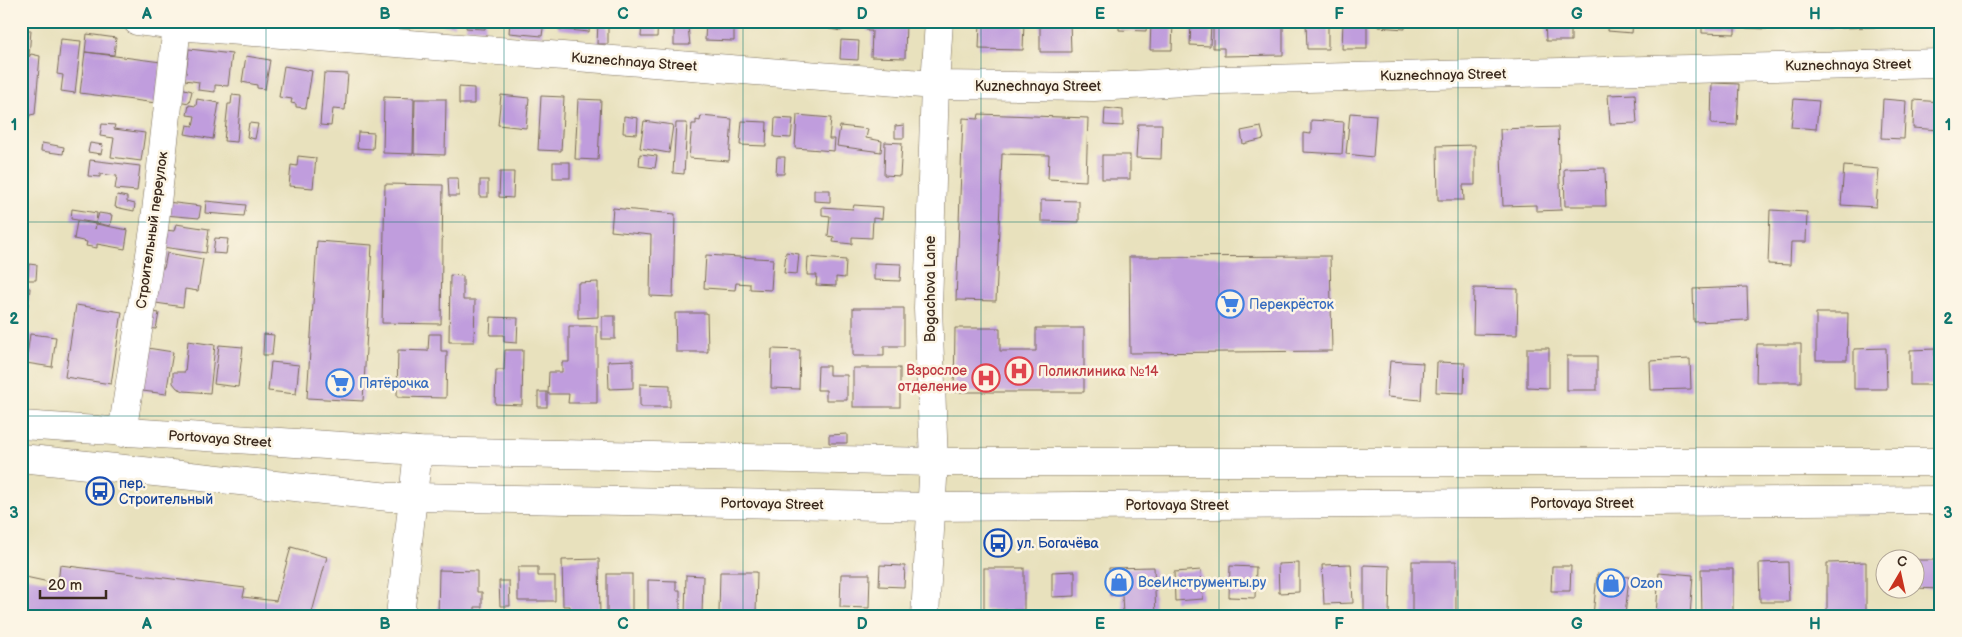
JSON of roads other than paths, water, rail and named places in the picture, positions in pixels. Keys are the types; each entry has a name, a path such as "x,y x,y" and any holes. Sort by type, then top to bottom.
{"main road":[{"name":"Kuznechnaya Street","path":"137,21 177,26 218,25 935,85 1094,87 1220,80 1941,63"},
{"name":"Bogachova Lane","path":"926,616 934,462 928,308 935,85 939,21"},
{"name":"Строительный переулок","path":"122,433 154,229 177,26"},
{"name":"Portovaya Street","path":"21,424 122,433 418,452 934,462 1941,462"},
{"path":"400,616 418,452"},
{"name":"Portovaya Street","path":"21,458 414,497 932,507 1941,500"}],"place":[{"name":"Перекрёсток","path":"1230,304"},
{"name":"Поликлиника №14","path":"1019,371"},
{"name":"Взрослое отделение","path":"986,378"},
{"name":"Пятёрочка","path":"340,383"},
{"name":"пер. Строительный","path":"100,491"},
{"name":"ул. Богачёва","path":"998,543"},
{"name":"ВсеИнструменты.ру","path":"1119,582"},
{"name":"Ozon","path":"1611,583"}]}
